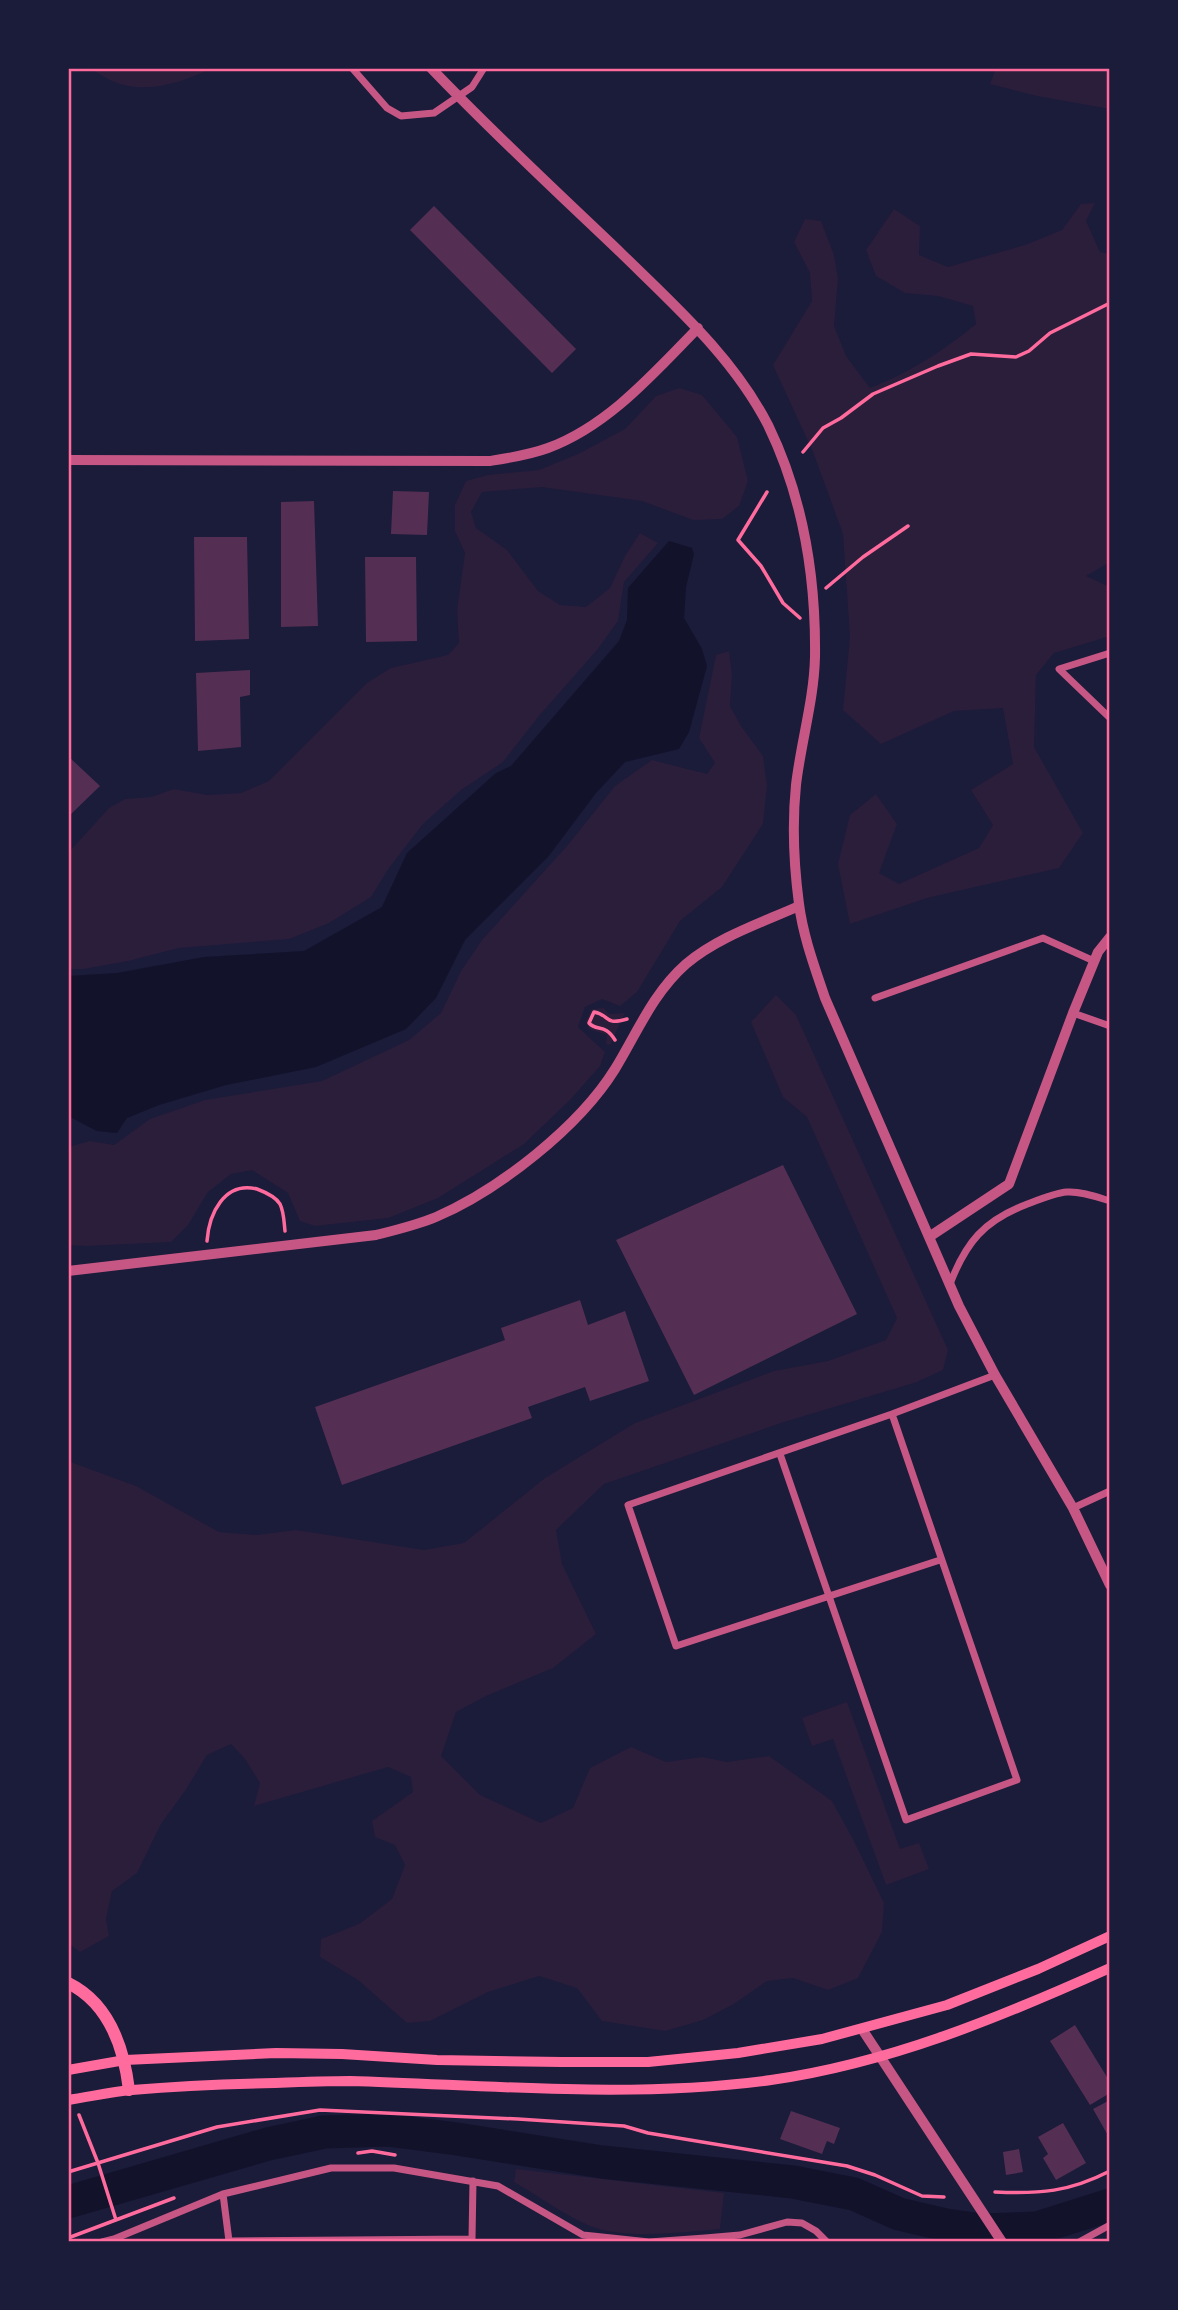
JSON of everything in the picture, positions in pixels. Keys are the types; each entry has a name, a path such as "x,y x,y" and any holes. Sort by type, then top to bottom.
{"main road":[{"path":"68,2070 125,2060 276,2053 437,2060 648,2062 738,2053 822,2039 947,2005 1038,1969 1110,1936"},
{"path":"68,2100 130,2091 220,2084 346,2081 566,2089 690,2088 773,2080 880,2057 930,2042 1017,2010 1110,1968"},
{"path":"68,1983 90,1997 103,2013 125,2060 130,2091"}],"street":[{"path":"352,68 387,108 401,116 434,113 472,87 484,68"},
{"path":"431,68 698,328 749,393 767,424 789,478 801,517 814,598 815,659 796,786 794,840 799,906 812,958 825,998 950,1284 995,1376 1073,1508 1110,1585"},
{"path":"68,460 490,461 517,457 547,448 597,422 644,383 698,328"},
{"path":"1110,653 1059,669 1110,718"},
{"path":"68,1271 376,1236 412,1226 470,1201 545,1146 586,1108 615,1069 655,999 684,966 701,952 799,906"},
{"path":"929,1237 1009,1184 1094,961 1110,937"},
{"path":"875,998 1043,938 1094,961"},
{"path":"1073,1013 1110,1026"},
{"path":"950,1284 958,1262 980,1230 1009,1211 1067,1192 1110,1201"},
{"path":"940,1560 676,1646 628,1505 780,1454 995,1376"},
{"path":"780,1454 906,1820 1017,1780 892,1414"},
{"path":"1073,1508 1110,1491"},
{"path":"862,2029 1002,2242"},
{"path":"102,2242 114,2240 223,2194 331,2168 394,2168 498,2186 583,2238 649,2242 705,2238 740,2235 787,2222 802,2223 828,2242"},
{"path":"223,2194 229,2241 472,2239 473,2181"},
{"path":"1079,2242 1110,2225"}],"path":[{"path":"803,452 823,428 873,394 971,354 1016,357 1029,351 1050,333 1110,303"},
{"path":"767,492 738,540 761,566 783,603 814,631"},
{"path":"814,598 863,557 908,526"},
{"path":"616,1042 607,1030 589,1023 592,1015 598,1012 613,1022 628,1018"},
{"path":"206,1243 209,1223 220,1200 238,1189 262,1191 274,1198 281,1206 285,1233"},
{"path":"68,2172 217,2127 320,2110 624,2126 648,2133 847,2166 922,2196 944,2197"},
{"path":"79,2115 116,2220"},
{"path":"995,2192 1037,2194 1079,2186 1110,2171"}],"shaded area":[{"path":"90,68 212,68 177,82 139,87 112,81"},
{"path":"996,68 1110,68 1110,109 1037,96 990,84"},
{"path":"1095,203 1086,221 1100,252 1110,254 1110,562 1086,576 1110,587 1110,636 1054,653 1036,675 1034,747 1083,833 1059,868 927,898 850,924 838,864 850,815 876,794 897,824 879,873 899,884 979,848 993,825 971,790 1013,764 1003,708 954,711 881,744 843,710 850,637 843,534 813,452 773,365 812,301 810,273 794,242 805,219 821,221 834,255 838,279 834,326 846,356 870,388 925,360 976,324 973,306 938,296 905,293 876,276 866,250 894,209 920,226 919,255 948,267 1025,245 1062,230 1081,204"},
{"path":"679,388 702,395 737,437 748,481 739,506 722,519 693,520 642,501 542,487 482,492 471,512 476,528 507,550 538,591 560,605 586,607 610,588 625,556 640,533 658,543 624,582 618,621 597,650 503,762 461,790 423,824 389,868 371,897 329,923 289,939 179,948 128,961 84,969 68,969 68,853 109,808 125,799 151,797 174,789 207,795 241,793 269,781 367,683 391,668 448,655 459,643 457,610 465,553 455,531 455,505 466,481 488,475 539,470 578,454 625,429 656,396"},
{"path":"669,541 692,548 694,554 686,587 684,618 702,649 707,666 689,732 679,749 625,762 596,793 548,857 465,940 436,998 406,1029 316,1067 226,1085 159,1105 127,1118 117,1133 97,1131 68,1116 68,976 117,973 204,957 304,951 382,907 407,853 496,773 511,766 619,641 627,620 628,588"},
{"path":"729,651 732,675 730,706 763,756 767,786 763,824 722,887 680,921 637,992 620,1006 602,999 585,1007 578,1027 605,1052 600,1066 571,1099 524,1144 438,1198 388,1218 315,1226 300,1221 288,1193 252,1170 231,1174 208,1192 188,1225 171,1242 68,1245 68,1147 90,1141 114,1145 150,1119 205,1100 322,1081 409,1040 441,1013 461,971 482,940 567,846 615,786 652,760 707,774 715,763 699,738 716,655"},
{"path":"776,995 796,1015 948,1350 943,1370 917,1382 784,1422 604,1484 556,1530 562,1564 596,1634 553,1668 486,1696 456,1712 441,1756 480,1795 541,1823 573,1808 590,1768 631,1747 666,1762 702,1757 727,1762 769,1756 832,1801 884,1903 882,1932 858,1978 828,1990 793,1978 767,1981 734,2004 703,2020 665,2031 602,2021 577,1988 539,1976 488,1992 430,2021 407,2023 358,1980 320,1957 321,1939 359,1924 392,1899 405,1865 395,1845 375,1837 372,1821 413,1792 411,1777 388,1767 254,1806 260,1783 245,1759 231,1744 207,1755 161,1824 137,1873 112,1891 106,1919 109,1936 80,1952 68,1943 68,1461 136,1486 219,1532 257,1535 296,1530 424,1550 464,1543 545,1478 635,1423 774,1371 828,1361 886,1340 897,1318 807,1117 783,1097 751,1022"},
{"path":"604,1008 609,1014 625,1013 610,1045 606,1044 607,1035 589,1029 586,1021 592,1009"},
{"path":"847,1702 900,1849 919,1843 929,1869 886,1885 833,1739 812,1746 802,1718"},
{"path":"516,2169 724,2193 720,2229 636,2234 590,2226 514,2182"}],"building":[{"path":"434,206 576,349 552,373 410,230"},
{"path":"393,491 429,492 427,535 391,534"},
{"path":"314,501 318,626 281,627 281,502"},
{"path":"194,537 247,537 249,639 195,641"},
{"path":"365,557 416,557 417,641 366,642"},
{"path":"250,670 250,695 240,697 241,747 198,751 196,673"},
{"path":"68,756 100,786 68,817"},
{"path":"783,1165 857,1314 694,1395 616,1240"},
{"path":"580,1300 588,1325 625,1311 649,1381 590,1401 585,1387 528,1407 532,1418 342,1485 315,1407 505,1340 501,1328"},
{"path":"1075,2025 1110,2082 1110,2093 1090,2105 1050,2041"},
{"path":"1110,2100 1110,2139 1093,2109"},
{"path":"791,2111 840,2128 834,2144 827,2141 822,2154 780,2139"},
{"path":"1063,2123 1086,2163 1056,2180 1043,2158 1048,2154 1038,2137"},
{"path":"1019,2149 1023,2172 1006,2175 1003,2152"}],"waterway":[{"path":"68,2202 268,2144 324,2132 387,2130 602,2162 793,2182 854,2194 899,2214 982,2230 1037,2228 1110,2205"}]}
